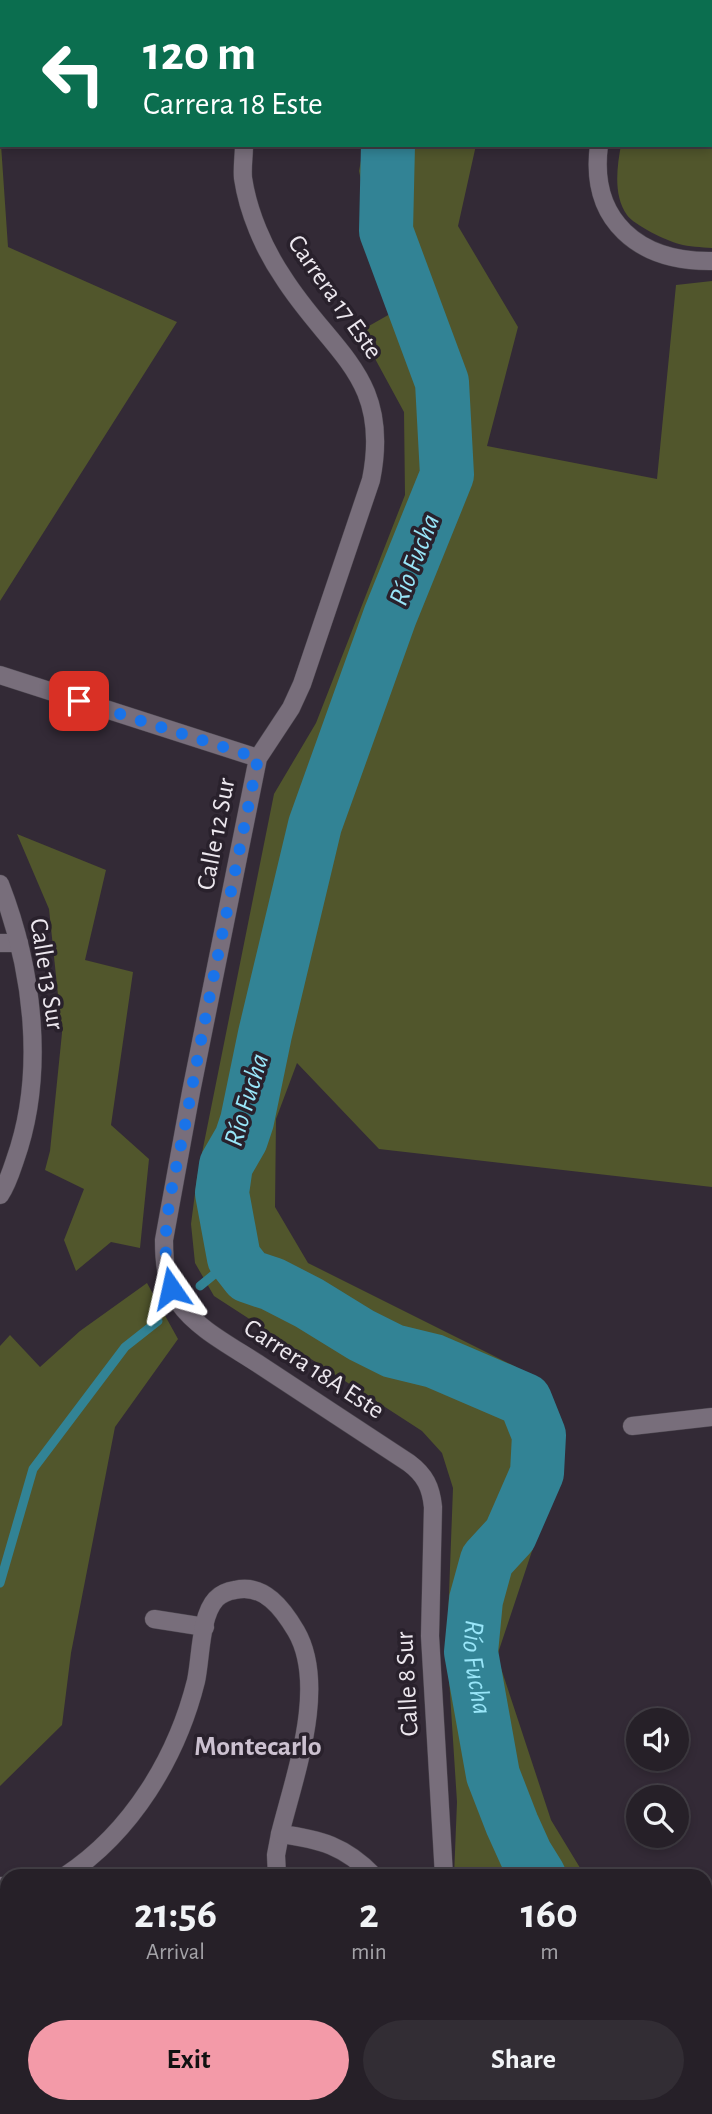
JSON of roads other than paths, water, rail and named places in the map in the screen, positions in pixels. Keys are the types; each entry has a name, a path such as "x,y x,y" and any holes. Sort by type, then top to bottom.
{"street":[{"name":"Carrera 17 Este","path":"244,147 243,176 254,216 282,277 358,374 372,408"},
{"path":"599,147 598,180 605,208 623,232 651,250 712,261"},
{"name":"Calle 12 Sur","path":"171,1288 166,1271 164,1240 258,758 291,708 302,684 367,492 376,444 372,408"},
{"path":"0,675 258,758"},
{"name":"Calle 13 Sur","path":"0,884 19,943 32,1035 27,1112 20,1144 0,1195"},
{"path":"0,943 19,943"},
{"name":"Carrera 18A Este","path":"171,1288 179,1303 192,1317 222,1340 409,1463 418,1470 432,1489"},
{"path":"632,1426 712,1417"},
{"name":"Calle 8 Sur","path":"432,1489 430,1649 443,1869"},
{"path":"75,1869 89,1859 126,1821 161,1769 177,1740 188,1708 208,1614 216,1600 227,1592 240,1589 256,1590 270,1597 285,1613 298,1634 306,1656 309,1681 305,1730 280,1834 276,1869"},
{"path":"155,1619 204,1633"},
{"path":"280,1834 329,1843 345,1851 366,1869"}],"waterway":[{"name":"Río Fucha","path":"388,147 386,231 442,382 447,475 390,616 315,825 247,1121 241,1139 226,1165 222,1193 234,1258 248,1276 272,1284 309,1303 393,1351 434,1361 525,1400 539,1435 537,1473 510,1535 487,1560 476,1600 471,1652 493,1775 512,1824 535,1869"},
{"path":"200,1286 234,1258"},
{"path":"0,1583 33,1469 125,1347 158,1321"}],"district":[{"name":"Montecarlo","path":"258,1747"}]}
